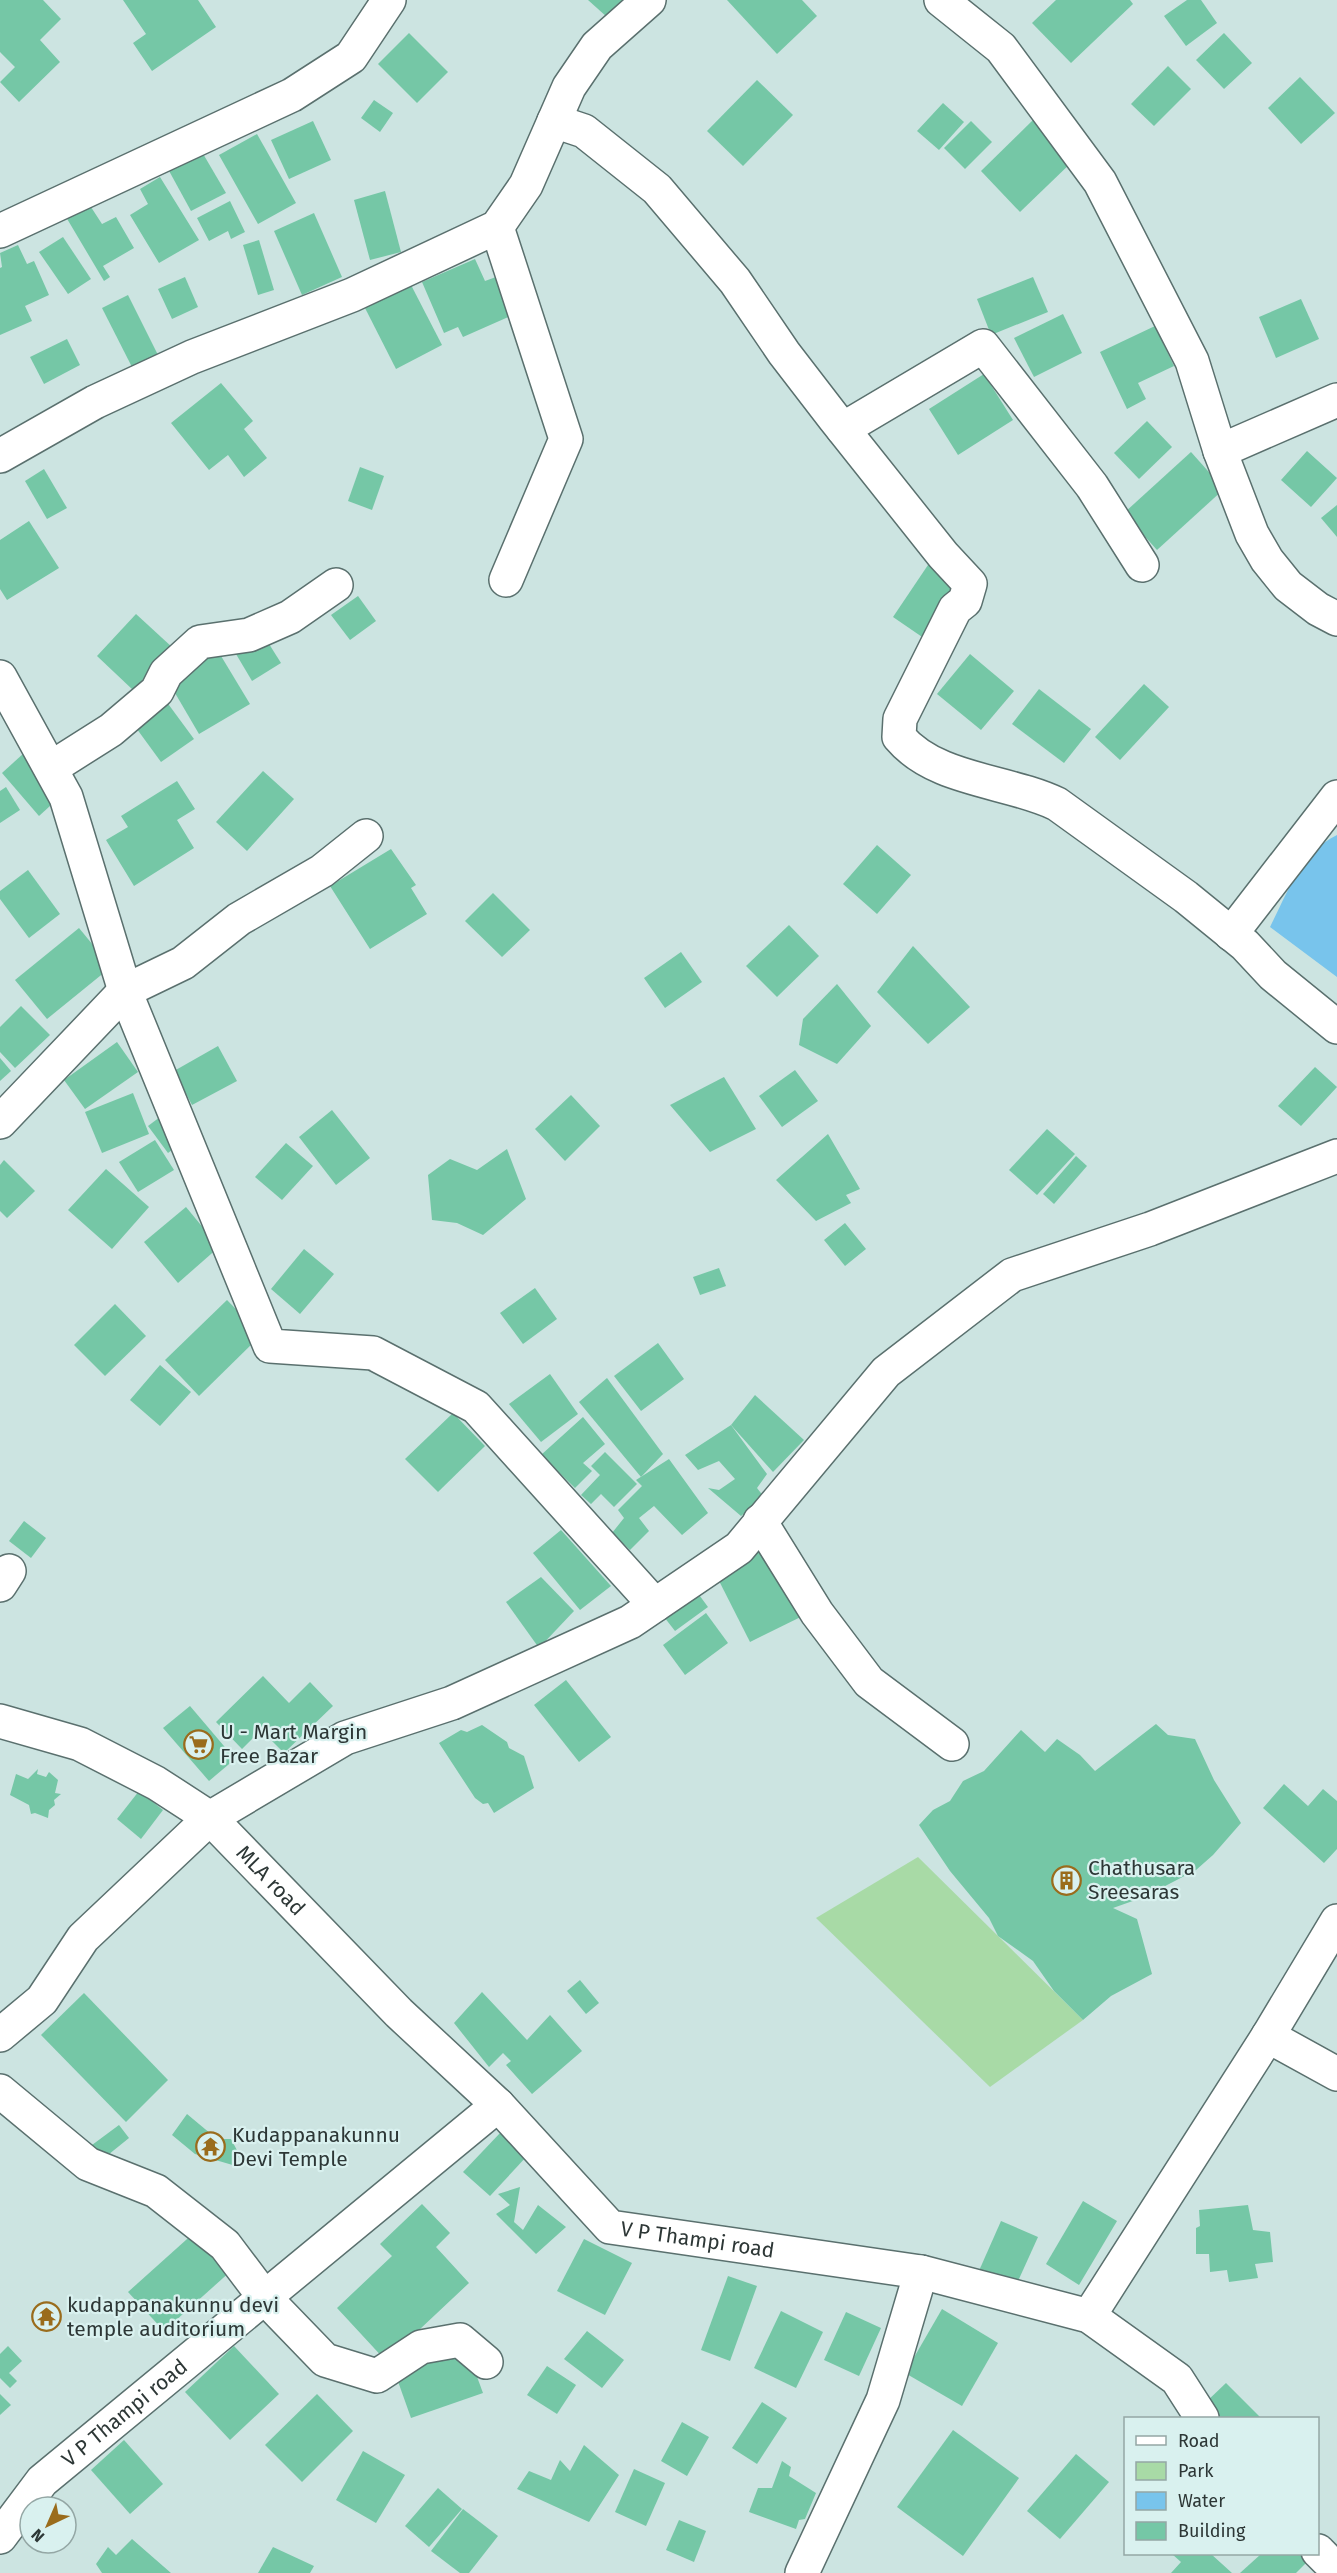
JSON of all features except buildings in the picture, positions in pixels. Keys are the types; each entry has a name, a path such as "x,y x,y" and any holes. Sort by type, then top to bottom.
{"street":[{"path":"0,231 292,95 351,57 389,0"},
{"path":"0,456 95,402 192,357 352,295 497,227 526,185 569,87 597,46 649,0"},
{"path":"941,0 1001,48 1100,182 1192,361 1220,451 1252,534 1267,560 1288,586 1318,609 1337,619"},
{"path":"554,121 584,131 657,189 735,280 784,353 943,555 970,584 965,602 955,609 900,719 899,737 912,753 1057,804 1186,897 1231,934 1273,975 1337,1027"},
{"path":"497,227 566,439 506,580"},
{"path":"843,429 983,346 1092,486 1142,565"},
{"path":"1220,451 1337,400"},
{"path":"51,768 111,730 157,691 166,673 200,642 249,634 290,617 336,585"},
{"path":"0,677 10,721 51,768 66,797 125,991 270,1346 373,1353 476,1407 655,1605"},
{"path":"1231,934 1337,797"},
{"path":"0,1122 125,991 183,963 238,919 321,870 366,836"},
{"path":"0,2035 42,2000 83,1938 210,1818 345,1738 452,1703 630,1622 739,1548 886,1372 1012,1275 1150,1229 1337,1156"},
{"path":"760,1521 817,1613 869,1682 952,1744"},
{"name":"MLA road","path":"0,1721 80,1744 156,1783 210,1818 399,2013 498,2105"},
{"path":"1089,2316 1268,2036 1337,1921"},
{"path":"1268,2036 1337,2074"},
{"path":"0,2091 88,2164 156,2191 225,2245 265,2298 325,2360 378,2376 421,2347 460,2340 486,2362"},
{"name":"V P Thampi road","path":"0,2536 42,2481 498,2105 610,2227 921,2272 1089,2316 1177,2379 1201,2417"},
{"path":"802,2573 883,2400 921,2272"},
{"path":"1319,2553 1337,2570"}],"green space":[{"path":"918,1857 1083,2020 990,2087 816,1918"}],"water":[{"path":"1337,835 1337,977 1270,927 1304,863 1324,842"}],"place":[{"name":"U - Mart Margin Free Bazar","path":"199,1744"},
{"name":"Chathusara Sreesaras","path":"1067,1880"},
{"name":"Kudappanakunnu Devi Temple","path":"211,2147"},
{"name":"kudappanakunnu devi temple auditorium","path":"46,2317"}]}
